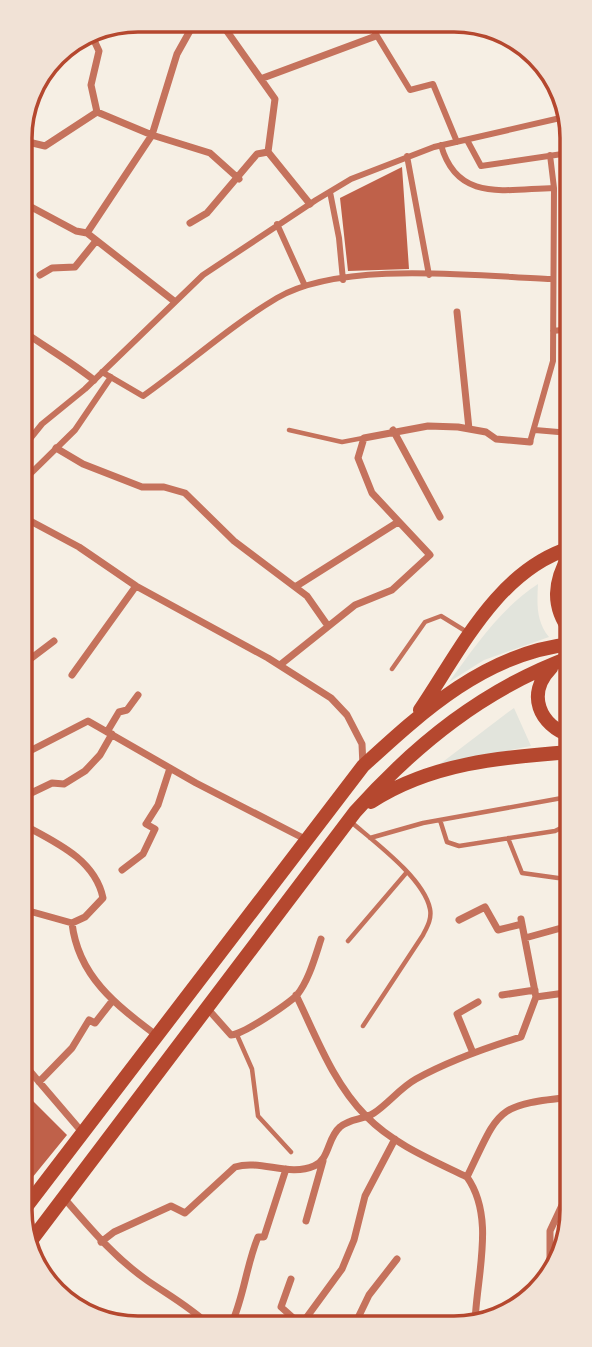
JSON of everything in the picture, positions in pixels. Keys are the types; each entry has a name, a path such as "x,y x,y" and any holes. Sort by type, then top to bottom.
{"main road":[{"path":"412,722 503,590 536,564 560,553"},
{"path":"560,575 556,583 556,600 560,617"},
{"path":"32,1198 363,766 412,722 478,673 522,655 560,646"},
{"path":"35,1236 353,816 390,774 452,720 492,693 560,661"},
{"path":"556,663 538,687 538,706 551,727 560,731"},
{"path":"353,816 408,781 447,769 496,758 560,753"},
{"path":"331,805 353,816"}],"street":[{"path":"87,233 152,135 177,54 189,32"},
{"path":"228,32 275,99 268,152 310,204"},
{"path":"374,32 410,90 433,84 457,142"},
{"path":"262,78 376,36"},
{"path":"95,41 100,51 91,85 97,112"},
{"path":"97,112 152,135 210,153 239,179"},
{"path":"32,143 45,146 97,112"},
{"path":"32,436 42,424 102,372 203,275 310,204 351,180 407,156 441,145 559,118"},
{"path":"467,140 481,166 560,154"},
{"path":"441,145 447,166 471,185 485,189 554,188"},
{"path":"190,223 208,213 239,179 257,154 268,152"},
{"path":"279,665 355,605 392,590 430,555 372,493 358,458 364,438 393,430 428,426 469,429 486,432 496,439 530,442 553,361 551,279 554,188 550,155"},
{"path":"407,156 429,275"},
{"path":"330,192 340,238 343,280"},
{"path":"32,207 76,231 87,233 174,301"},
{"path":"277,224 304,286"},
{"path":"40,275 52,268 75,267 96,242"},
{"path":"102,372 143,396 277,298 304,286 343,280 429,275 551,279"},
{"path":"457,312 469,429"},
{"path":"553,331 560,330"},
{"path":"32,337 66,357 93,380"},
{"path":"32,472 75,430 111,377"},
{"path":"393,430 440,517"},
{"path":"535,430 560,432"},
{"path":"56,448 83,464 142,487 164,487 185,493 234,541 307,596 328,626"},
{"path":"32,522 79,547 136,586 279,665 331,698 347,715 362,744 363,766"},
{"path":"295,587 398,522"},
{"path":"72,674 136,586"},
{"path":"32,658 54,641"},
{"path":"32,793 52,783 64,784 85,771 100,755 120,712 127,710 138,695"},
{"path":"32,750 88,721 170,768 305,839"},
{"path":"122,870 143,853 155,830 146,824 158,806 170,768"},
{"path":"32,829 53,839 99,879 103,898 85,917 72,923 32,912"},
{"path":"306,1221 323,1161 337,1129 349,1121 366,1116 415,1080 520,1037 536,994 522,921 498,930 485,907 459,920"},
{"path":"72,923 74,942 92,979 156,1035"},
{"path":"525,938 560,928"},
{"path":"208,1008 231,1035 237,1035 296,995 313,963 321,939"},
{"path":"502,995 560,993"},
{"path":"296,995 327,1060 366,1116 395,1139 467,1177 474,1187 482,1220 476,1313"},
{"path":"39,1082 72,1048 89,1020 95,1023 113,1000"},
{"path":"473,1054 457,1014 478,1002"},
{"path":"32,1073 83,1133"},
{"path":"467,1177 489,1130 503,1111 533,1101 560,1098"},
{"path":"307,1315 342,1269 354,1240 365,1196 395,1139"},
{"path":"101,1242 171,1206 185,1213 235,1167 246,1164 286,1169 313,1167 323,1161"},
{"path":"235,1315 249,1259 258,1237 264,1237 286,1169"},
{"path":"64,1198 101,1242 148,1281 186,1304 198,1315"},
{"path":"550,1254 550,1231 560,1210"},
{"path":"359,1315 369,1295 397,1259"},
{"path":"290,1315 281,1307 291,1279"}],"lane":[{"path":"289,430 342,442 364,438"},
{"path":"392,669 425,622 433,617 441,616 470,635"},
{"path":"369,838 440,820 560,798"},
{"path":"353,816 369,838 407,872 425,896 430,910 430,921 363,1026"},
{"path":"440,820 447,842 453,846 560,828"},
{"path":"508,838 522,873 558,878"},
{"path":"348,941 407,872"},
{"path":"237,1035 252,1069 258,1116 291,1152"}],"shaded area":[{"path":"538,584 540,618 549,637 484,660 449,682 500,616"},
{"path":"514,708 531,746 440,764 507,713"}],"building":[{"path":"402,167 409,269 348,271 340,198"},
{"path":"32,1100 67,1135 32,1178"}]}
